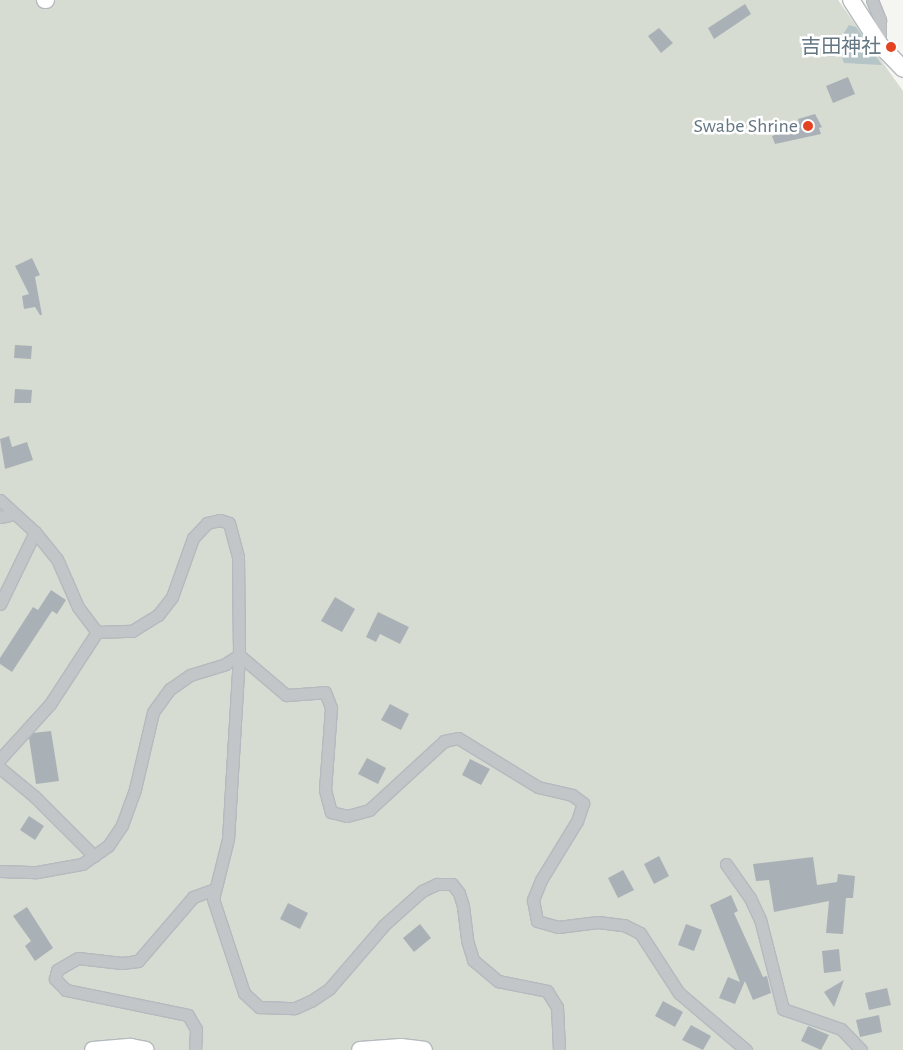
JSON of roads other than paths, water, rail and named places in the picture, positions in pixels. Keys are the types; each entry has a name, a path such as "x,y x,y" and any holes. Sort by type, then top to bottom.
{"street":[{"path":"851,0 880,45 903,69"},
{"path":"872,0 880,20 880,45"},
{"path":"0,500 35,532 57,559 78,607 97,632"},
{"path":"0,517 14,514"},
{"path":"97,632 132,631 158,615 172,597 193,538 207,523 220,520 229,523 238,558 239,655 228,839 215,888 214,899 244,993 259,1007 295,1008 329,989 384,925 422,891 437,884 452,884 459,893 463,906 467,940 473,960 498,981 546,991 557,1007 559,1050"},
{"path":"0,604 35,532"},
{"path":"0,759 50,704 97,632"},
{"path":"0,871 36,872 82,864 108,846 122,825 135,789 153,712 170,689 190,676 225,664 239,655"},
{"path":"239,655 286,695 325,692 331,708 325,790 331,812 347,816 369,810 444,741 458,738 538,787 572,795 583,803 577,821 540,880 533,900 536,921 558,927 598,922 624,925 640,933 679,993 746,1050"},
{"path":"0,768 34,796 94,856"},
{"path":"726,864 750,898 760,919 783,1009 841,1029 860,1050"},
{"path":"195,1050 196,1029 188,1015 66,990 55,978 57,970 78,958 122,963 138,961 193,897 215,888"},
{"path":"93,1050 131,1047 146,1050"},
{"path":"364,1050 424,1050"}],"place":[{"name":"吉田神社","path":"891,47"},
{"name":"Swabe Shrine","path":"808,126"}]}
